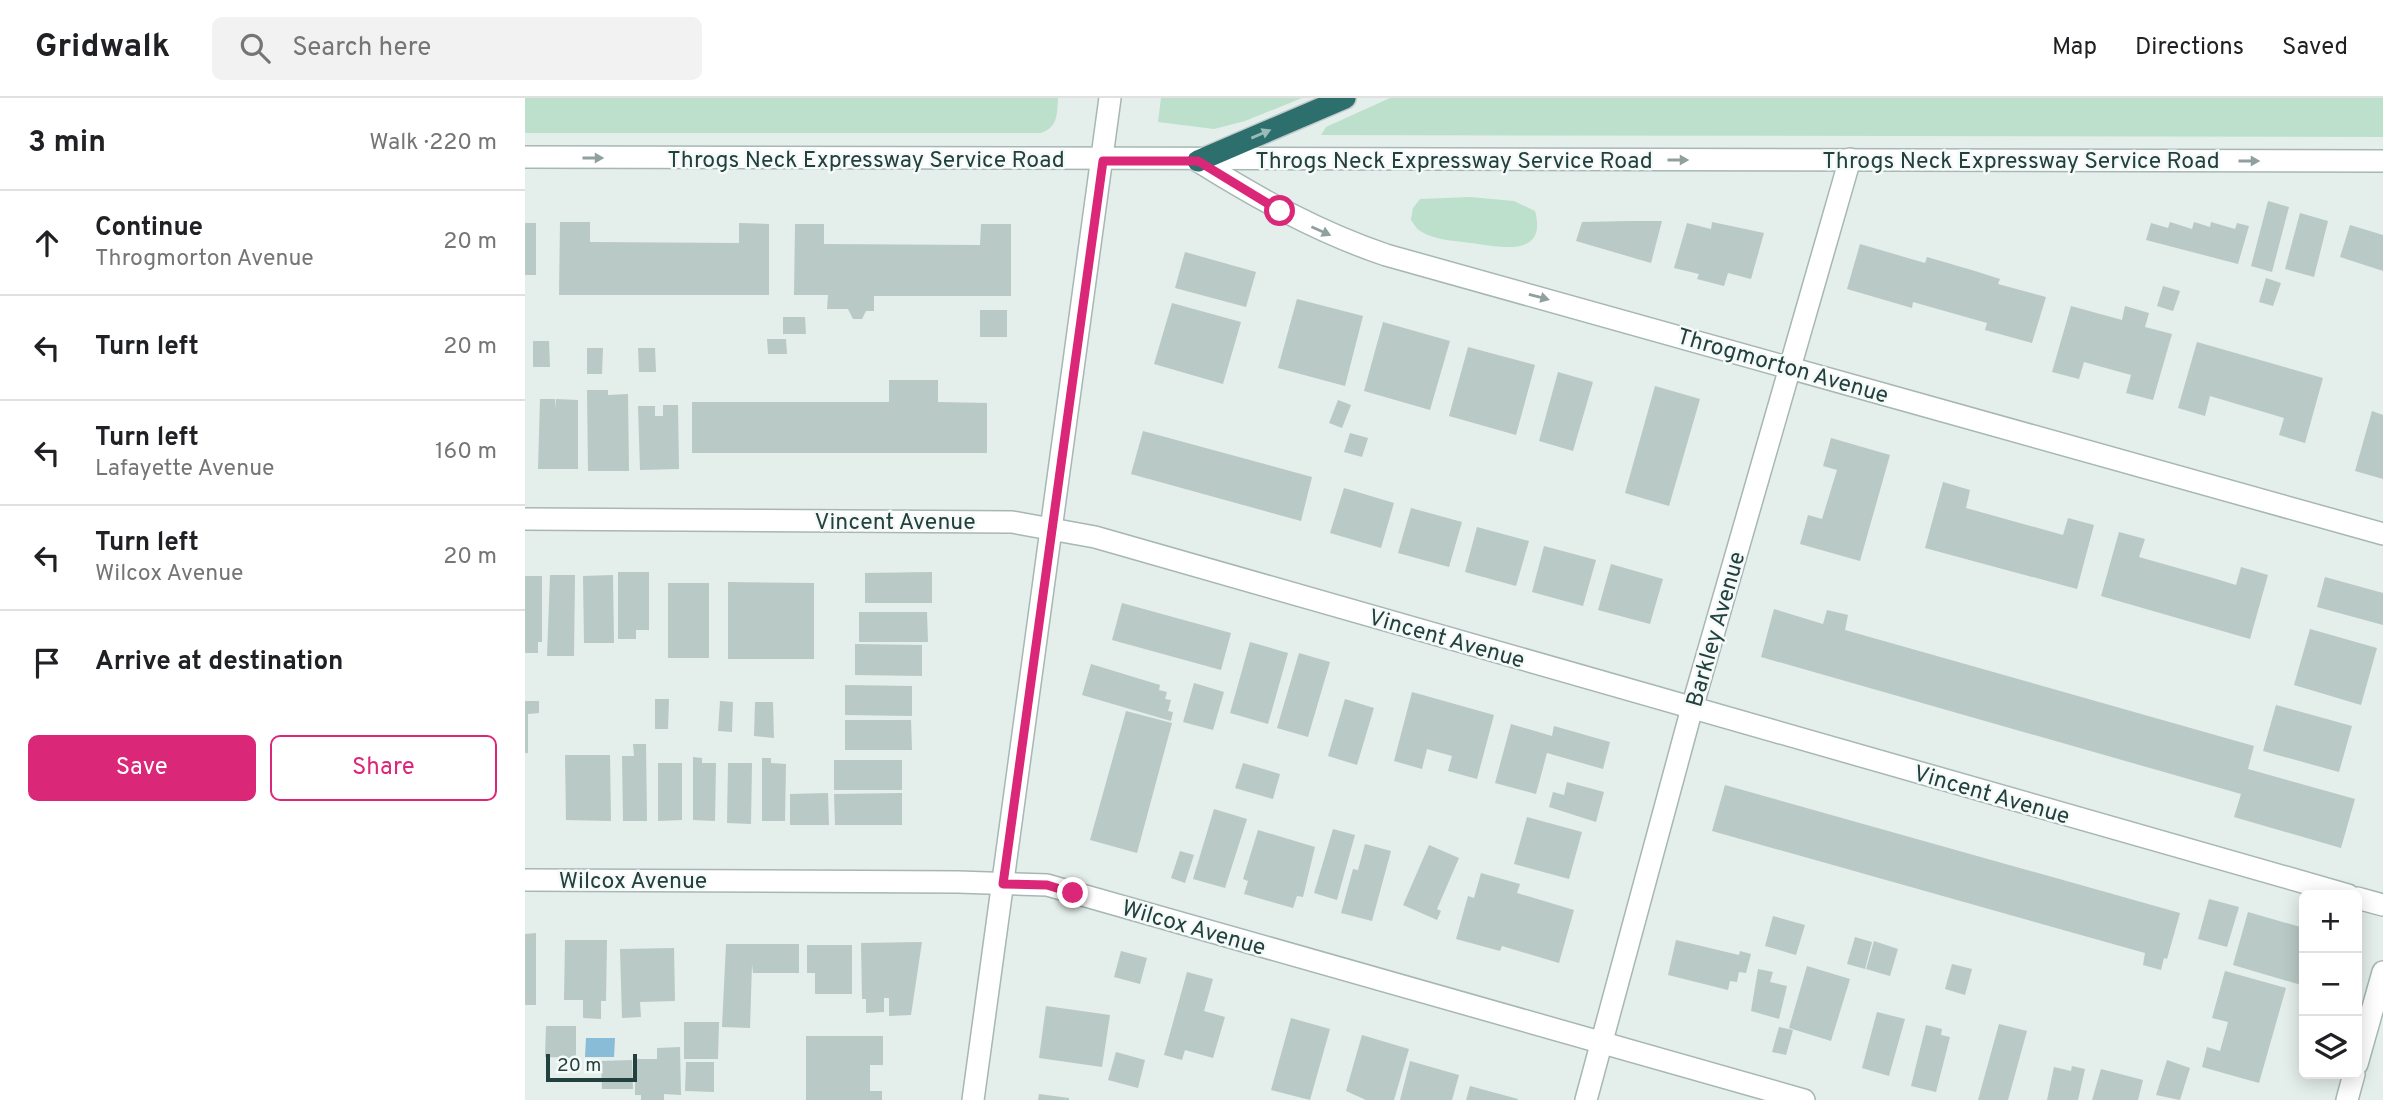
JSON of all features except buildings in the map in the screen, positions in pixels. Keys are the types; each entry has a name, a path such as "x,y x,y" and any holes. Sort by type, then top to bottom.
{"highway":[{"path":"1198,161 1345,98"}],"street":[{"path":"973,1100 1110,98"},
{"name":"Throgs Neck Expressway Service Road","path":"525,158 2383,161"},
{"name":"Barkley Avenue","path":"1587,1100 1692,708 1850,159"},
{"name":"Throgmorton Avenue","path":"1198,161 1280,211 1360,246 2383,534"},
{"name":"Vincent Avenue","path":"525,519 1012,522 1052,528 1095,537 2330,890"},
{"name":"Wilcox Avenue","path":"525,880 1047,885 1804,1100"},
{"path":"2362,899 2383,905"},
{"path":"2362,1046 2383,972"},
{"path":"2347,1100 2353,1079"}],"green space":[{"path":"525,98 1058,98 1054,124 1041,133 525,133"},
{"path":"1161,98 1302,98 1245,121 1214,129 1158,122"},
{"path":"1390,98 2383,98 2383,137 1321,135 1326,127"},
{"path":"1470,197 1514,201 1535,211 1535,236 1528,243 1507,247 1452,241 1427,235 1411,220 1413,208 1420,199"}],"water":[{"path":"586,1038 615,1038 614,1057 585,1057"}],"route":[{"path":"1073,893 1047,885 1003,884 1103,161 1198,161 1280,211"}]}
